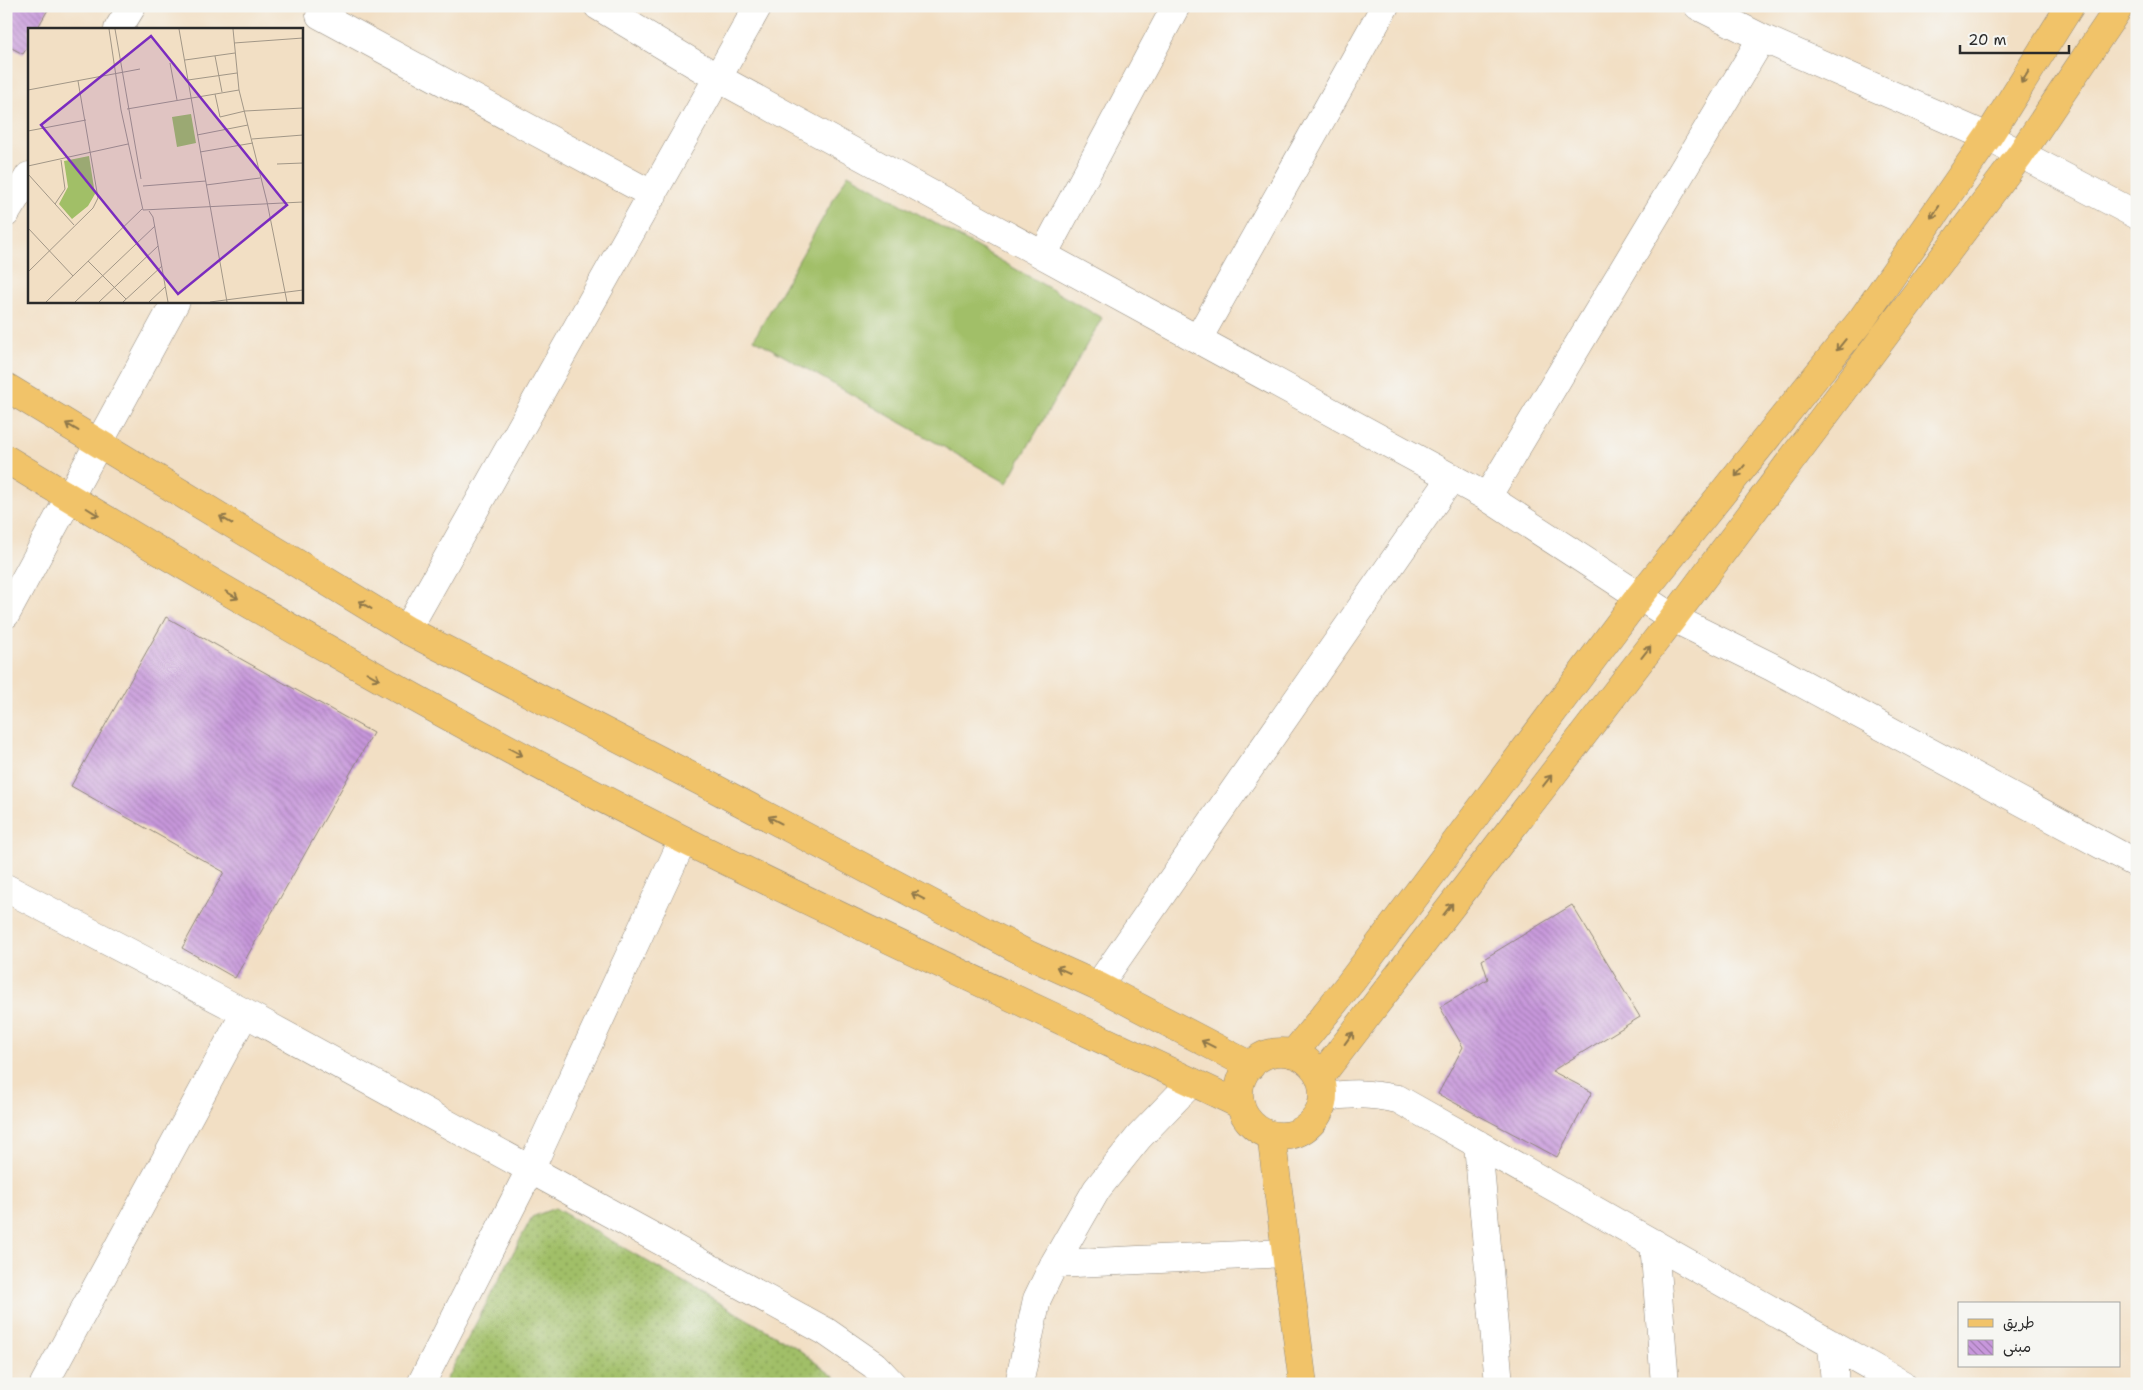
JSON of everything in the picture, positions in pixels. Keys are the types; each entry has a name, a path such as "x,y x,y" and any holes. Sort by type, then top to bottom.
{"main road":[{"path":"1293,1054 1351,982 1639,597 1862,318 1988,137 2070,6"},
{"path":"1322,1087 1309,1063 1293,1054 1278,1053 1263,1057 1251,1066 1243,1077 1240,1091 1241,1105 1252,1124 1271,1135 1287,1136 1303,1131 1315,1120 1322,1087 2020,155 2120,6"},
{"path":"6,387 407,630 712,787 1029,955 1098,986 1251,1066"},
{"path":"6,459 154,549 386,684 684,840 1241,1105"},
{"path":"1271,1135 1304,1384"}],"street":[{"path":"598,6 718,78 1487,497 1673,618 1772,667 2137,864"},
{"path":"407,630 758,6"},
{"path":"1043,255 1176,6"},
{"path":"1198,339 1385,6"},
{"path":"1698,6 1762,38 1988,137 2137,215"},
{"path":"320,15 653,195"},
{"path":"1487,497 1762,38"},
{"path":"6,213 28,178"},
{"path":"6,614 175,302"},
{"path":"1098,986 1452,478"},
{"path":"421,1384 530,1170 684,840"},
{"path":"6,888 245,1013 825,1331 874,1365 892,1384"},
{"path":"44,1384 245,1013"},
{"path":"1019,1384 1037,1299 1054,1264 1097,1189 1139,1137 1192,1082"},
{"path":"1322,1087 1345,1093 1398,1099 1902,1384"},
{"path":"1478,1144 1499,1384"},
{"path":"1654,1243 1665,1384"},
{"path":"1054,1264 1286,1253"},
{"path":"1832,1344 1835,1384"}],"green space":[{"path":"848,174 1102,318 1007,483 754,339"},
{"path":"555,1208 797,1348 843,1384 444,1384 532,1217"}],"building":[{"path":"6,6 50,6 38,28 28,28 28,46 23,54 6,45"},
{"path":"166,617 373,733 235,978 182,948 224,872 71,786"},
{"path":"1572,905 1640,1017 1552,1071 1592,1092 1557,1157 1438,1094 1463,1047 1440,1007 1488,979 1482,960"}]}
